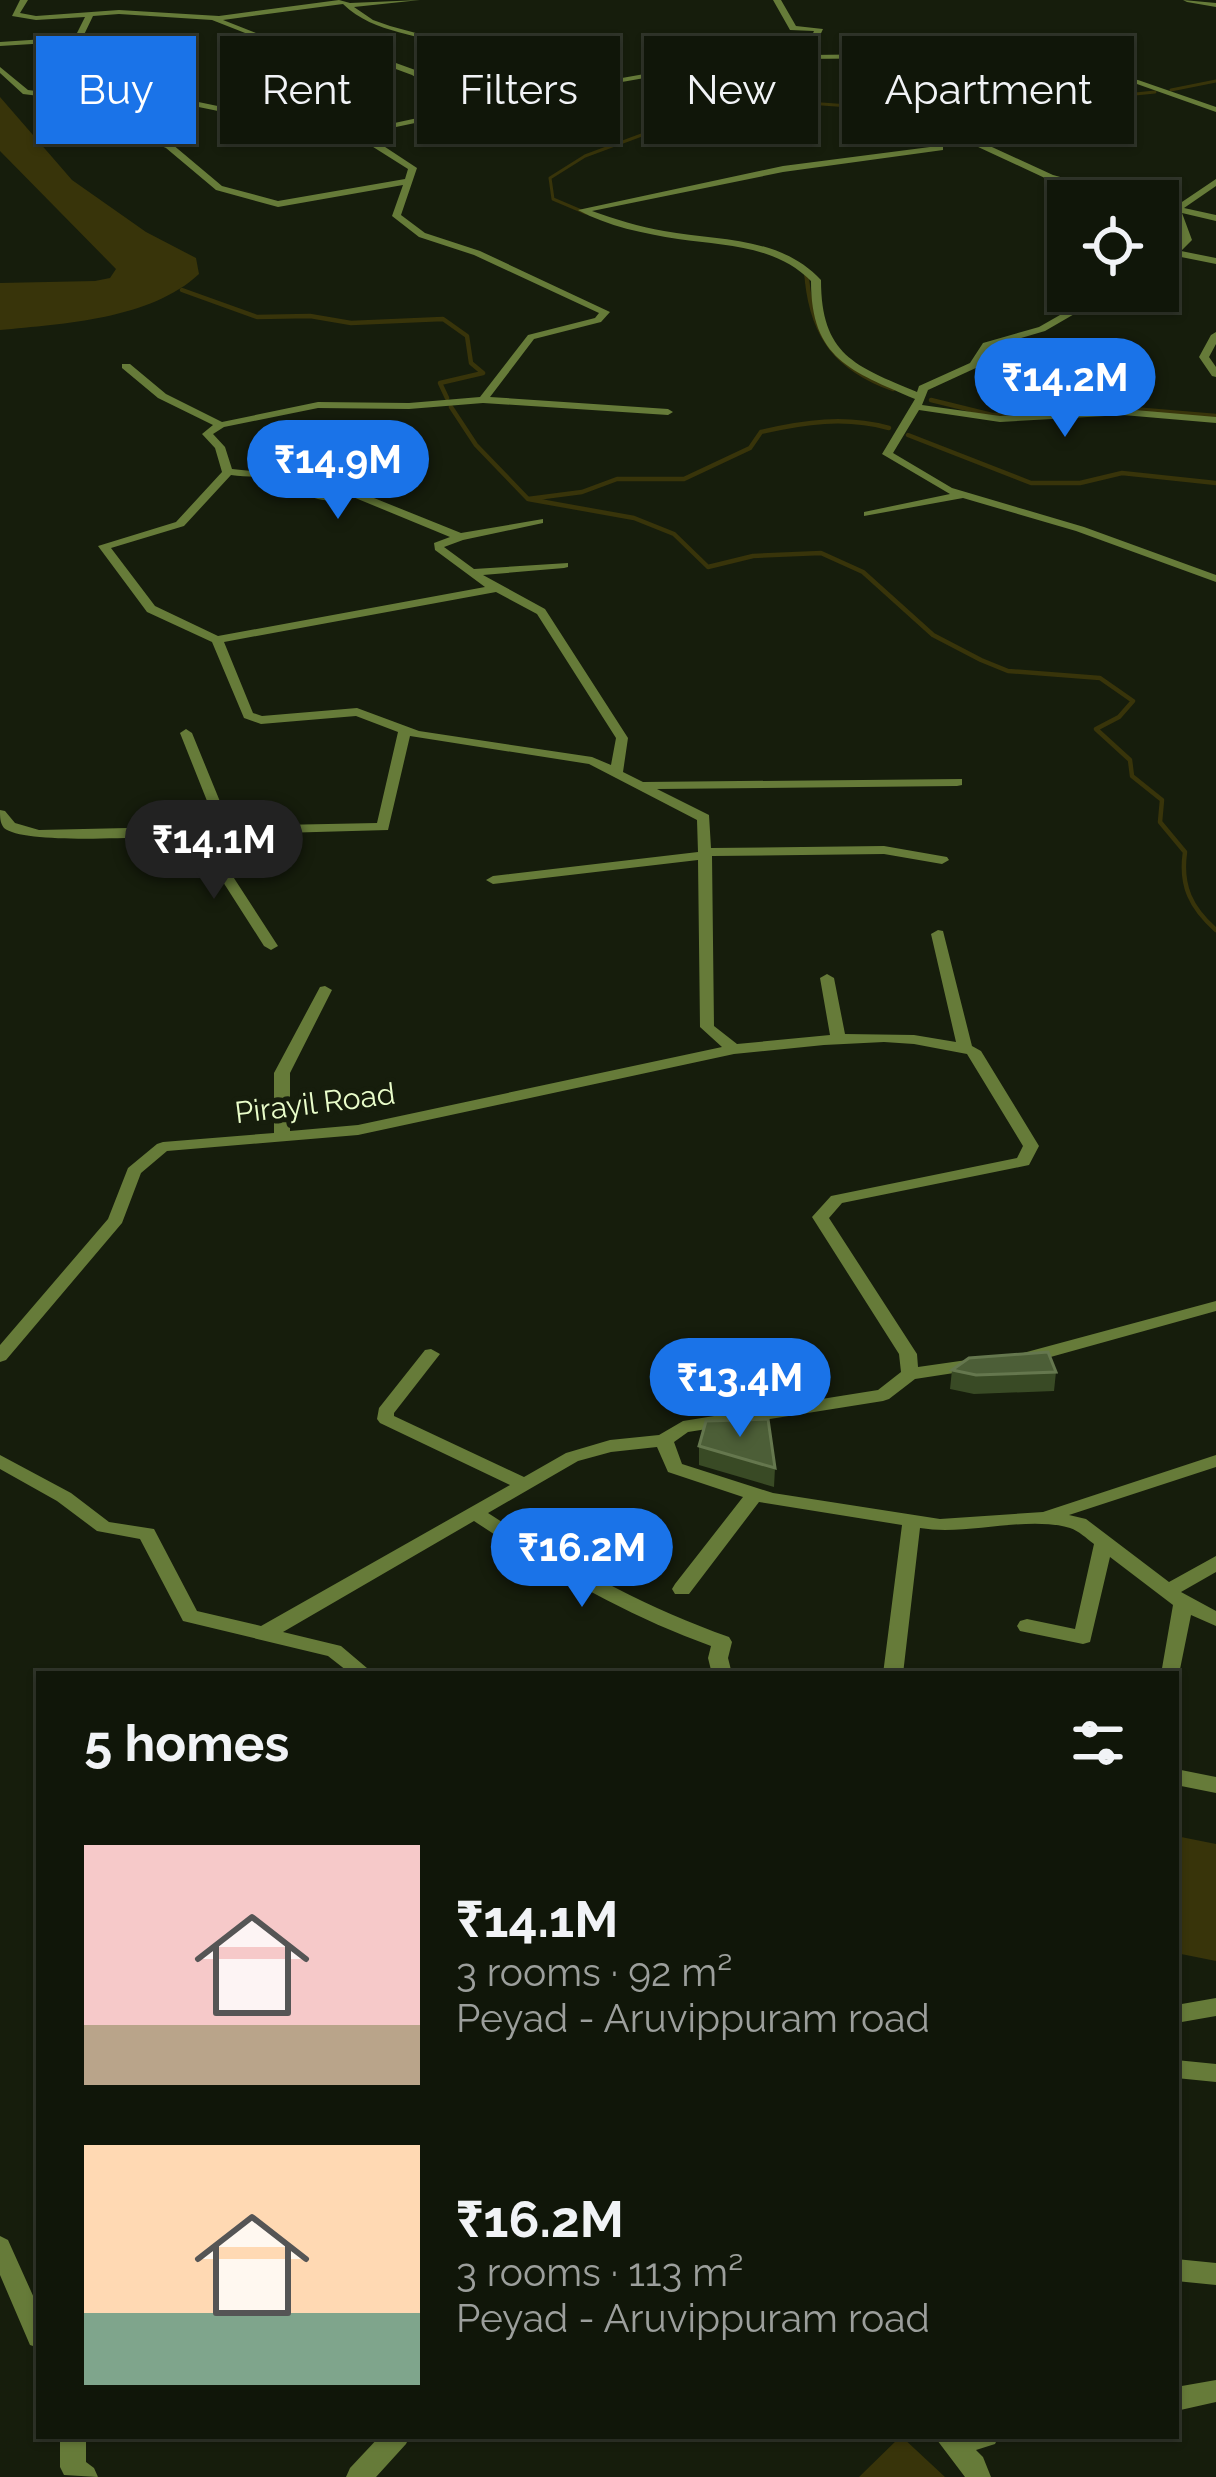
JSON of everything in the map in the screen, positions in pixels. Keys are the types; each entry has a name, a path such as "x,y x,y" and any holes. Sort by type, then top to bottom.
{"street":[{"path":"24,0 17,16 214,18 345,2 416,0"},
{"path":"777,0 794,28 819,29 816,36"},
{"path":"1187,0 1216,5"},
{"path":"345,2 354,14 417,37"},
{"path":"0,44 78,39 90,14"},
{"path":"214,18 273,42 321,40 417,74"},
{"path":"0,69 26,92 50,94 169,146 219,188 278,204 409,181"},
{"path":"1134,84 1216,110"},
{"path":"1062,180 965,138 927,132 920,140 940,148 783,169 582,210 647,230 731,243 796,261 816,280 814,308 844,360 856,372 920,402 1000,419 1123,412 1216,420"},
{"path":"375,144 413,168 396,216 422,236 477,253 604,312 598,320 531,337 483,400"},
{"path":"1179,208 1216,182"},
{"path":"1179,211 1216,218"},
{"path":"1179,219 1186,240 1179,249"},
{"path":"1179,255 1216,261"},
{"path":"1072,312 1042,329 986,345 974,365 923,388 920,402 887,454 962,495 1080,529 1216,579"},
{"path":"1216,335 1204,357 1216,374"},
{"path":"126,366 162,397 221,425"},
{"path":"228,472 220,447 207,434 221,425 318,406 483,400 668,412"},
{"path":"228,472 274,476 319,498 357,494 391,483 354,454 420,446"},
{"path":"228,472 180,524 104,546 151,609 218,640 484,593 493,586"},
{"path":"357,494 460,536"},
{"path":"868,514 962,495"},
{"path":"539,521 438,544 493,586 541,612 622,738 616,772"},
{"path":"473,572 563,565"},
{"path":"218,640 248,715 261,720 356,712 405,730 592,760 704,818 706,1027 734,1049"},
{"path":"0,814 10,826 39,834 383,826 405,730"},
{"path":"186,733 226,832"},
{"path":"640,785 957,782"},
{"path":"198,832 271,946"},
{"path":"493,880 706,853 884,850 942,860"},
{"path":"910,1374 908,1354 820,1217 837,1199 1023,1162 1031,1146 973,1051 965,1049 938,934"},
{"path":"826,978 838,1040"},
{"path":"282,1137 282,1073 325,990"},
{"name":"Pirayil Road","path":"0,1356 116,1220 134,1171 163,1147 358,1130 734,1049 873,1037 946,1042 965,1049"},
{"path":"267,1632 572,1457 610,1446 664,1440 683,1426 883,1395 910,1374 1026,1358 1216,1306"},
{"path":"430,1354 385,1412 386,1419 524,1484"},
{"path":"664,1440 674,1468 755,1494 940,1525 1044,1518 1078,1522 1176,1598 1216,1618"},
{"path":"0,1461 64,1497 104,1527 147,1534 190,1616 334,1651 360,1671"},
{"path":"1044,1518 1216,1461"},
{"path":"682,1589 755,1494"},
{"path":"475,1513 569,1573 675,1626 722,1642 721,1671"},
{"path":"893,1671 912,1520"},
{"path":"1028,1626 1082,1636 1104,1542"},
{"path":"1171,1671 1176,1598 1216,1563"},
{"path":"1179,1778 1216,1784"},
{"path":"1179,2013 1216,2007"},
{"path":"1179,2069 1216,2073"},
{"path":"0,2247 36,2330"},
{"path":"1179,2270 1216,2274"},
{"path":"1179,2398 1216,2391"},
{"path":"74,2439 73,2467 86,2477"},
{"path":"359,2477 394,2439"},
{"path":"950,2439 978,2477"}],"shaded area":[{"path":"0,97 36,144 72,180 146,232 196,258 199,274 157,301 132,310 78,322 0,330 0,283 95,281 110,278 116,269 0,151"},
{"path":"1179,1837 1216,1844 1216,1961 1179,1954"},
{"path":"898,2439 904,2439 945,2477 859,2477"}],"building":[{"path":"1048,1352 1056,1372 976,1375 952,1370 969,1358"},
{"path":"768,1419 775,1468 699,1446 706,1421"}],"waterway":[{"path":"1171,90 1216,81"},
{"path":"586,213 553,199 550,178 585,156 682,120 794,102 947,113 1155,92"},
{"path":"805,272 807,283"},
{"path":"807,280 815,319 832,349 857,372 893,389"},
{"path":"182,290 257,317 310,316 351,323 443,319 467,336 471,363 483,373 440,383 447,398"},
{"path":"931,400 992,415 1021,415"},
{"path":"451,407 476,445 528,499"},
{"path":"1040,414 1132,409 1216,416"},
{"path":"528,499 582,492 617,479 684,479 750,448 761,432 777,428 841,421 889,428"},
{"path":"908,435 1031,483 1080,483 1122,473 1216,483"},
{"path":"528,499 634,518 674,534 708,567 753,556 821,553 863,572 933,635 981,660 1008,671 1100,678 1133,701 1119,717 1096,729 1130,760 1132,776 1162,800 1160,822 1185,852 1189,896 1216,930"}]}
